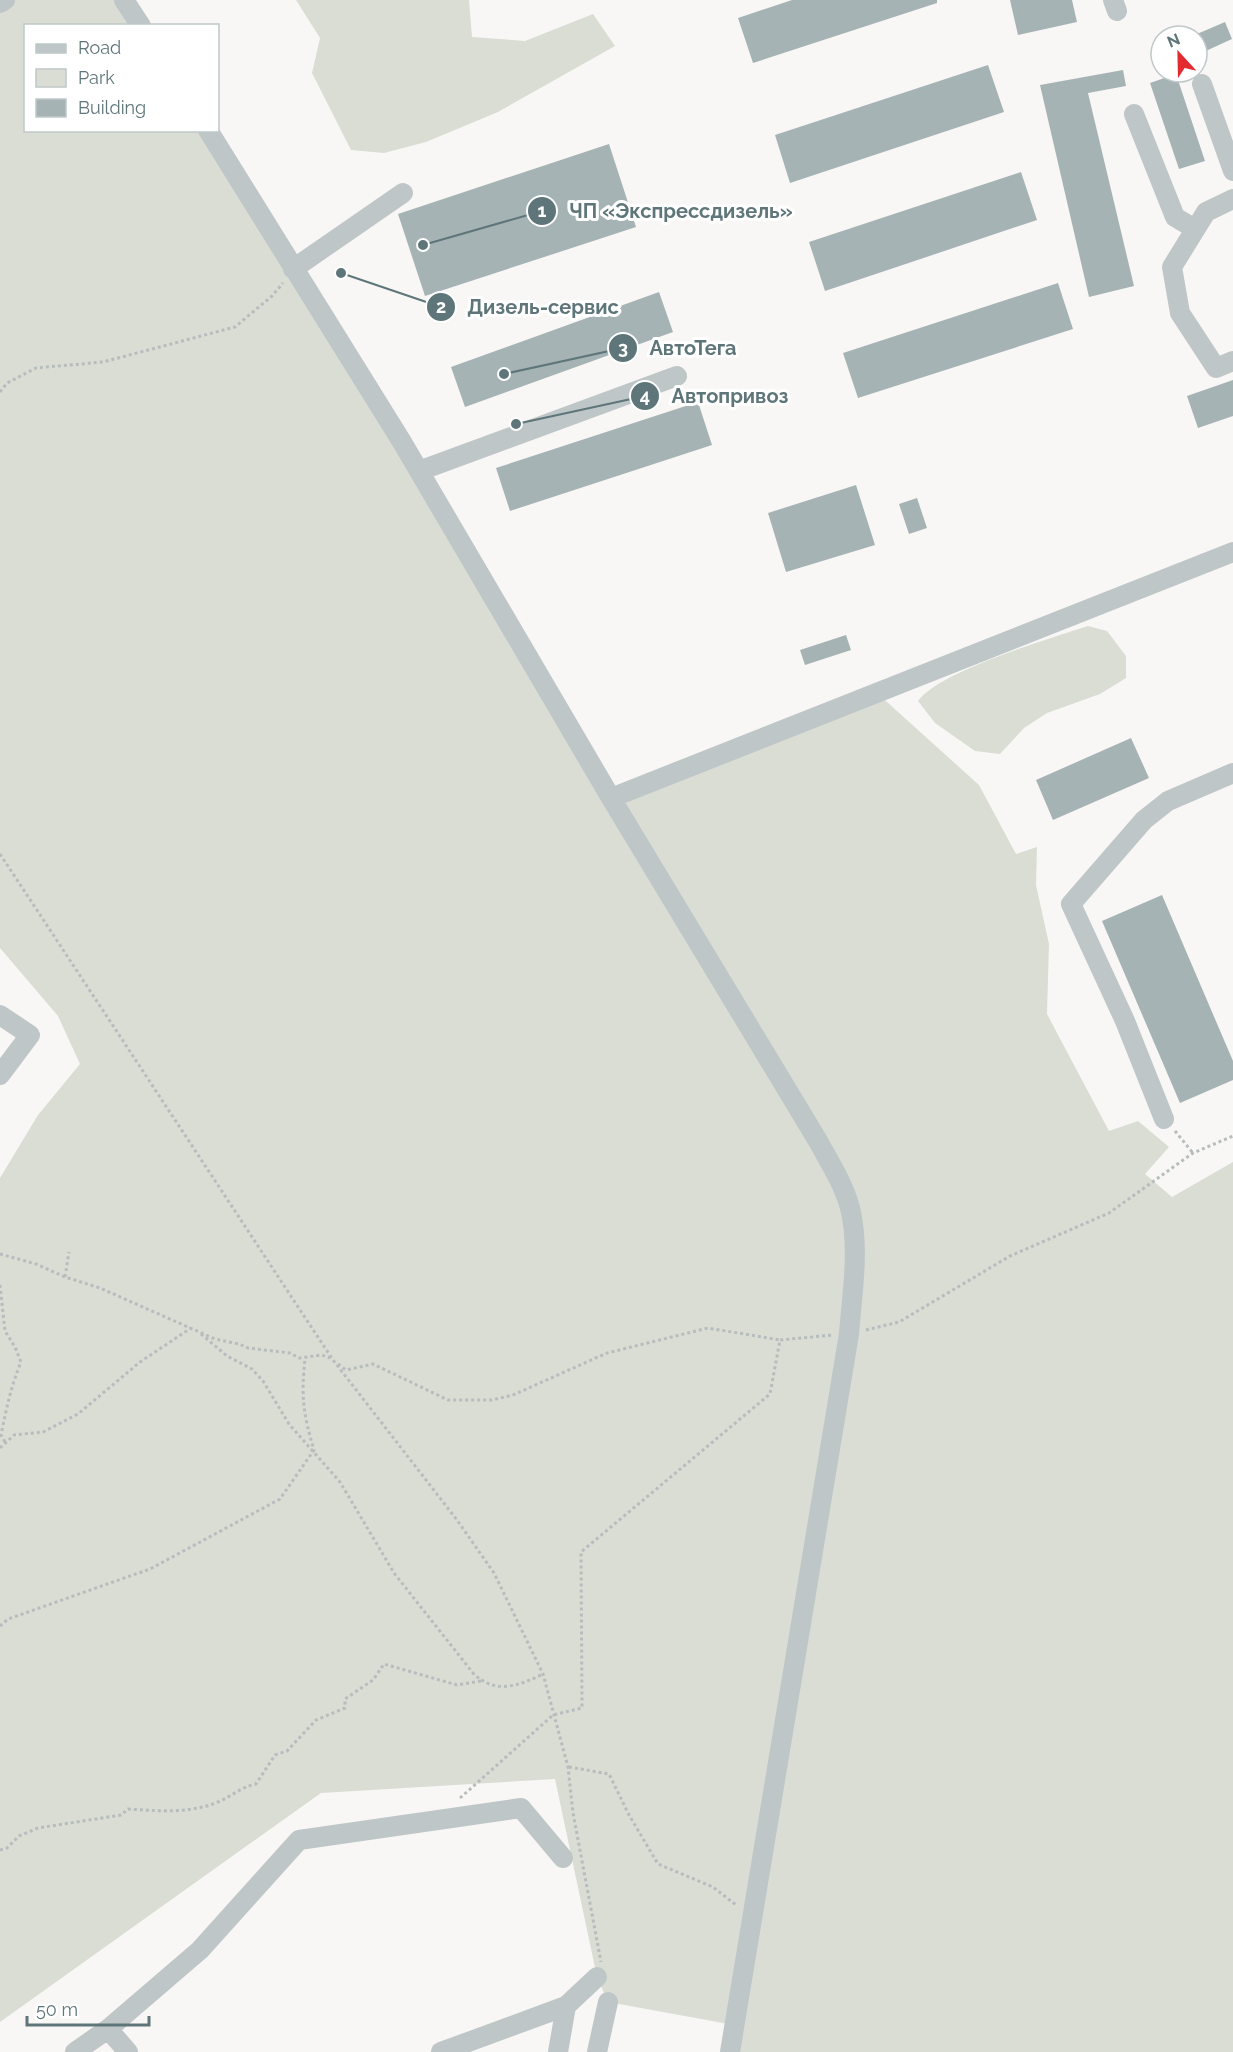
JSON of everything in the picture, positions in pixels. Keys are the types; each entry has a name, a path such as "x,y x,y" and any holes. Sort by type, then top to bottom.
{"street":[{"path":"0,3 5,0"},
{"path":"124,0 140,24"},
{"path":"1202,84 1233,171"},
{"path":"1134,114 1175,218 1195,229"},
{"path":"209,132 419,471 611,798 818,1141 843,1187 850,1208 854,1245 849,1334 730,2052"},
{"path":"293,269 403,193"},
{"path":"1233,199 1206,212 1172,267 1180,313 1216,368 1233,361"},
{"path":"419,471 677,376"},
{"path":"611,798 1233,552"},
{"path":"1164,1119 1125,1022 1071,904 1144,820 1168,801 1233,773"},
{"path":"0,1015 30,1035 0,1074"},
{"path":"75,2052 108,2029 200,1950 299,1840 521,1808 562,1858"},
{"path":"441,2052 566,2006 599,1973"},
{"path":"597,2052 608,2002"},
{"path":"558,2052 566,2006"},
{"path":"108,2029 128,2052"}],"path":[{"path":"0,392 7,384 36,368 103,362 235,327 273,296 293,269"},
{"path":"0,854 333,1360 457,1520 494,1573 543,1674 568,1767 573,1813 599,1973"},
{"path":"1164,1119 1193,1153"},
{"path":"200,1333 248,1348 290,1353 305,1359 322,1355 346,1370 367,1365 385,1368 448,1400 492,1400 513,1395 607,1353 708,1328 780,1340 849,1334 899,1322 1010,1256 1109,1213 1193,1153 1233,1136"},
{"path":"64,1277 69,1252"},
{"path":"0,1254 36,1264 64,1277 121,1296 200,1333 228,1356 252,1369 269,1388 289,1424 340,1482 394,1573 481,1681"},
{"path":"0,1285 5,1331 21,1362 9,1395 10,1400 1,1435 5,1442"},
{"path":"0,1448 15,1435 44,1432 69,1419 156,1349 174,1341 191,1328"},
{"path":"458,1799 553,1715 582,1708 581,1552 770,1394 780,1340"},
{"path":"305,1359 301,1392 303,1413 314,1450"},
{"path":"0,1626 8,1619 150,1569 280,1499 314,1450"},
{"path":"0,1850 7,1848 19,1836 38,1828 121,1815 128,1809 189,1810 218,1802 244,1786 256,1784 275,1755 287,1751 316,1720 345,1708 345,1699 373,1680 384,1664 458,1685 481,1681 501,1688 523,1683 543,1674"},
{"path":"568,1767 609,1774 629,1815 658,1864 713,1887 752,1918"}],"green space":[{"path":"0,0 124,0 140,24 24,24 24,132 209,132 611,798 877,693 979,785 1016,854 1037,847 1036,885 1049,944 1047,1014 1109,1131 1138,1121 1169,1147 1145,1174 1172,1197 1233,1162 1233,2052 730,2052 734,2025 608,2002 597,1977 555,1779 321,1793 0,2022 0,1178 38,1115 80,1064 58,1016 0,948"},
{"path":"296,0 469,0 472,37 525,41 593,14 615,46 498,112 426,142 384,153 351,150 312,73 320,38"},
{"path":"1088,626 1107,631 1126,656 1126,678 1100,694 1047,713 1024,728 1000,754 975,751 935,723 918,701 948,678 996,657"}],"building":[{"path":"792,0 937,0 937,3 753,63 738,18"},
{"path":"1010,0 1072,0 1077,22 1018,35"},
{"path":"1225,22 1232,39 1209,50 1209,29"},
{"path":"988,65 1004,112 790,183 775,135"},
{"path":"1123,70 1126,86 1088,93 1134,286 1089,297 1040,85"},
{"path":"1150,84 1179,84 1205,161 1179,169"},
{"path":"609,144 636,227 425,296 398,214"},
{"path":"1021,172 1037,220 825,291 809,242"},
{"path":"1058,283 1073,329 858,398 843,353"},
{"path":"659,292 673,332 465,407 451,367"},
{"path":"1233,380 1233,416 1198,428 1187,396"},
{"path":"698,402 712,445 510,511 496,468"},
{"path":"856,485 875,545 786,572 768,513"},
{"path":"917,498 927,528 909,534 899,504"},
{"path":"846,635 851,650 805,665 800,650"},
{"path":"1131,738 1149,778 1053,820 1036,780"},
{"path":"1162,895 1233,1061 1233,1080 1180,1103 1102,921"}],"place":[{"name":"ЧП «Экспрессдизель»","path":"423,245"},
{"name":"Дизель-сервис","path":"341,273"},
{"name":"АвтоТега","path":"504,374"},
{"name":"Автопривоз","path":"516,424"}]}
